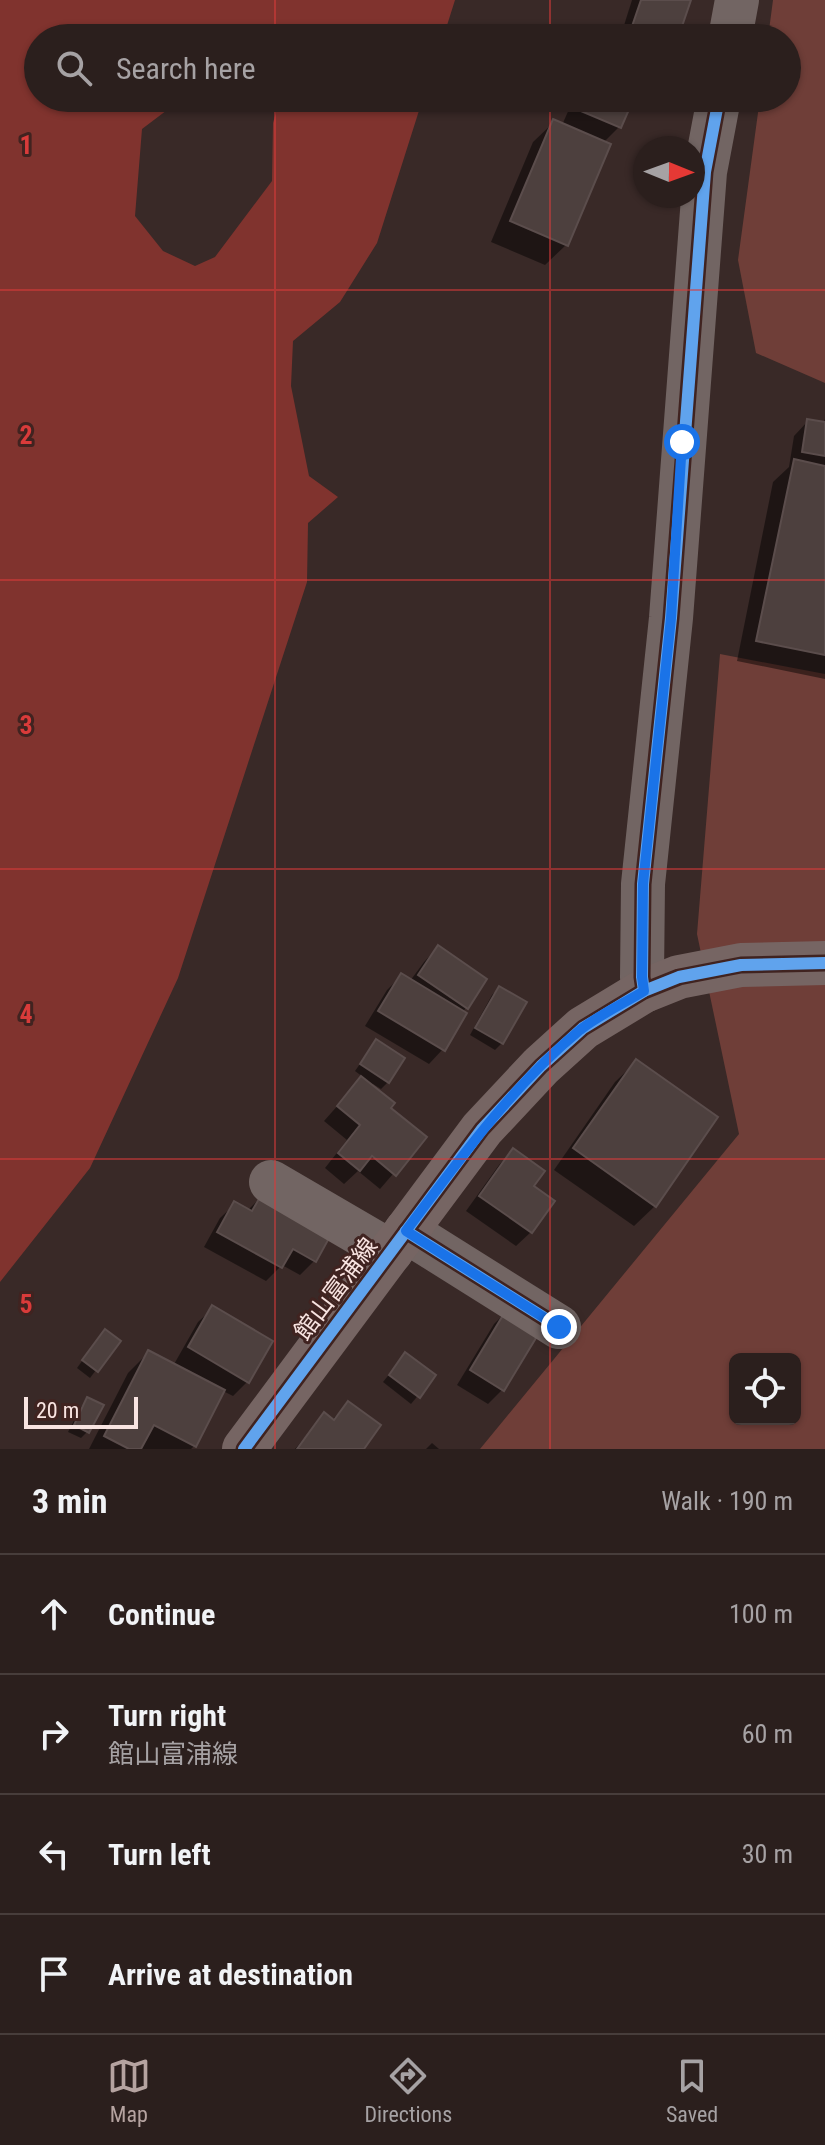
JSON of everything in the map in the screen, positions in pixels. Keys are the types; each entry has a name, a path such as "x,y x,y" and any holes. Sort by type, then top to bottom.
{"main road":[{"name":"館山富浦線","path":"244,1449 482,1129 541,1066 583,1028 644,991 679,977 741,965 825,963"}],"street":[{"path":"733,24 737,0"},
{"path":"644,991 643,884 671,618 705,172 716,112"},
{"path":"271,1182 398,1242 559,1327"}],"shaded area":[{"path":"0,0 455,0 447,24 24,24 24,112 164,112 142,129 135,216 163,251 195,266 215,257 272,181 273,123 276,112 419,112 377,243 340,302 293,341 291,386 309,476 338,497 308,523 307,582 178,978 90,1168 0,1282"},
{"path":"773,0 825,0 825,383 756,353 738,260 758,112 801,112 801,24 770,24"},
{"path":"720,654 825,674 825,1449 480,1449 739,1134 697,934"}],"building":[{"path":"641,0 691,0 683,24 633,24"},
{"path":"583,112 628,112 621,128"},
{"path":"553,119 611,144 568,246 510,221"},
{"path":"807,419 825,422 825,456 802,452"},
{"path":"794,459 825,466 825,655 756,641"},
{"path":"438,945 487,979 468,1009 418,975"},
{"path":"401,973 467,1013 445,1051 378,1011"},
{"path":"499,986 527,1002 503,1044 475,1028"},
{"path":"376,1039 405,1058 389,1083 360,1064"},
{"path":"636,1059 718,1117 656,1207 573,1148"},
{"path":"361,1076 395,1103 391,1108 427,1137 396,1176 372,1156 360,1171 338,1153 360,1125 337,1106"},
{"path":"513,1148 545,1171 534,1186 555,1201 532,1233 479,1196"},
{"path":"263,1192 333,1231 316,1262 293,1249 282,1268 217,1232 234,1201 252,1211"},
{"path":"212,1305 273,1341 249,1383 188,1347"},
{"path":"508,1307 542,1328 504,1391 470,1370"},
{"path":"105,1329 121,1341 98,1372 82,1360"},
{"path":"148,1350 225,1390 196,1447 154,1425 141,1449 129,1449 104,1436"},
{"path":"405,1352 436,1375 420,1398 389,1375"},
{"path":"87,1397 104,1405 89,1433 74,1425"},
{"path":"348,1401 381,1425 364,1449 297,1449 324,1412 334,1420"}],"cycle path":[{"path":"644,991 643,884 671,618 705,172 716,112"},
{"path":"244,1449 482,1129 541,1066 583,1028 644,991 679,977 741,965 825,963"},
{"path":"406,1231 559,1327"}],"route":[{"path":"559,1327 406,1231 482,1129 541,1066 583,1028 644,991 643,884 671,618 682,442"}]}
